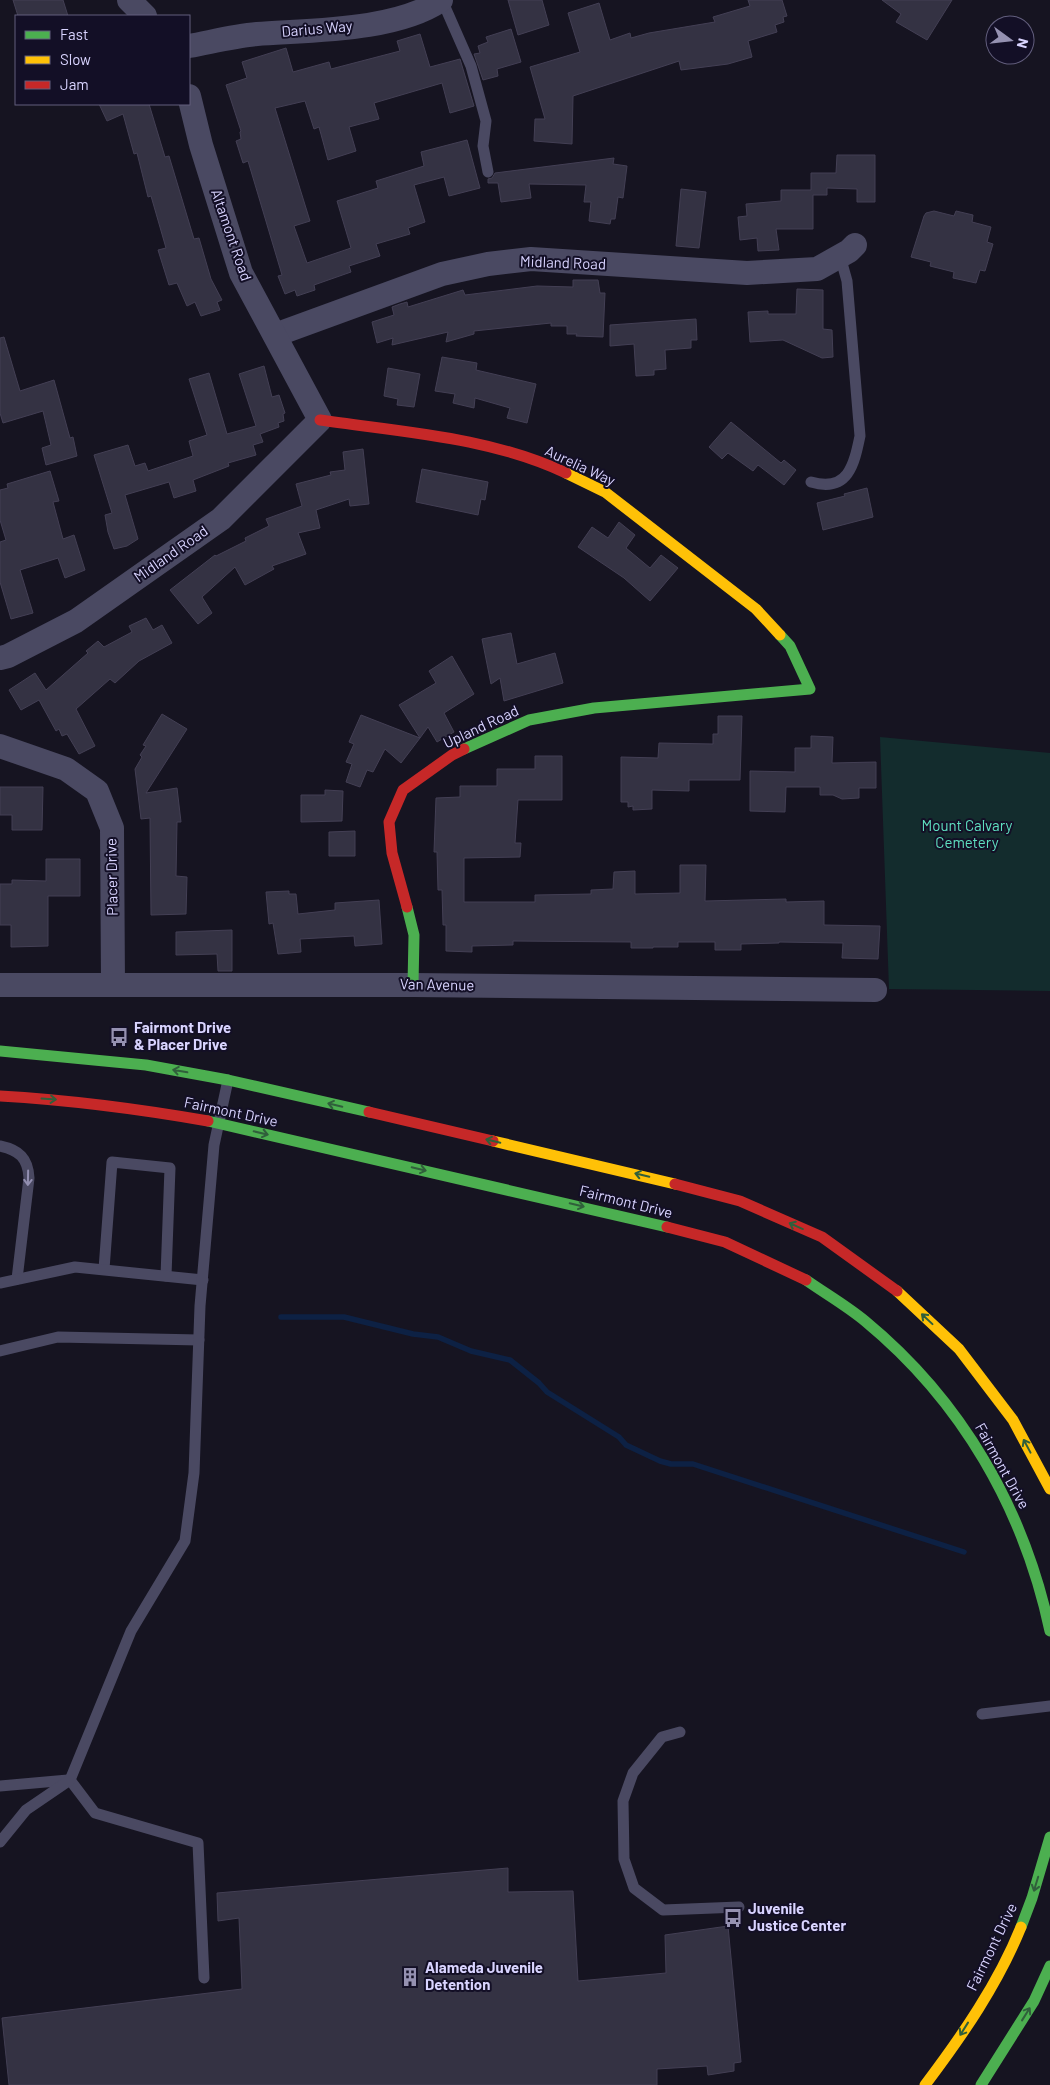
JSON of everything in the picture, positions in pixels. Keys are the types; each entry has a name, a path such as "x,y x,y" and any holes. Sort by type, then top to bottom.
{"main road":[{"name":"Aurelia Way","path":"320,420 470,442 546,464 605,492 756,609 790,646 810,689"},
{"name":"Upland Road","path":"413,985 414,934 392,852 389,822 403,790 452,755 529,720 594,708 810,689"},
{"name":"Fairmont Drive","path":"0,1051 146,1065 228,1080 663,1180 740,1201 822,1237 893,1287 959,1349 1013,1420 1050,1489"},
{"name":"Fairmont Drive","path":"0,1096 60,1099 130,1108 219,1123 642,1220 725,1242 800,1276 865,1321 926,1379 976,1444 1012,1511 1042,1593 1050,1631"},
{"name":"Fairmont Drive","path":"925,2085 946,2059 996,1980 1029,1908 1050,1837"},
{"path":"981,2085 1034,2001 1050,1966"}],"street":[{"path":"129,0 144,15"},
{"name":"Darius Way","path":"190,46 255,34 330,30 396,19 432,6 441,0"},
{"name":"Altamont Road","path":"190,100 201,145 241,273 320,420"},
{"name":"Midland Road","path":"275,335 442,274 488,264 531,259 747,273 817,269 848,251"},
{"name":"Midland Road","path":"0,658 8,656 76,621 221,519 320,420"},
{"name":"Placer Drive","path":"0,746 66,769 98,791 112,828 113,985"},
{"name":"Van Avenue","path":"0,985 413,985 875,990"}],"lane":[{"path":"441,0 474,75 486,121 483,146 488,172"},
{"path":"811,482 824,486 837,484 849,473 860,436 847,281 848,251"},
{"path":"0,1842 26,1810 70,1780 131,1631 185,1541 194,1474 199,1340 214,1145 228,1080"},
{"path":"0,1146 12,1149 20,1154 25,1159 28,1168 25,1214 17,1279"},
{"path":"104,1269 112,1162 170,1168 166,1276"},
{"path":"0,1283 75,1267 203,1280"},
{"path":"0,1350 58,1336 199,1340"},
{"path":"982,1714 1050,1706"},
{"path":"680,1732 662,1736 634,1773 623,1801 624,1859 634,1888 663,1910 739,1907"},
{"path":"0,1786 70,1780"},
{"path":"70,1780 96,1812 198,1843 204,1978"}],"green space":[{"name":"Mount Calvary Cemetery","path":"880,737 1050,753 1050,991 889,989"}],"building":[{"path":"13,0 63,0 68,15 18,15"},
{"path":"508,0 542,0 549,25 518,35"},
{"path":"748,0 782,0 787,16 783,17 784,22 775,25 777,32 748,41 752,57 728,64 681,70 679,61 573,96 572,144 534,141 535,119 545,119 530,67 580,52 568,13 599,3 610,40 630,33 631,38 649,33 715,22 713,17 750,6"},
{"path":"882,0 952,0 927,40 896,22 901,14"},
{"path":"511,29 521,62 497,69 498,76 483,80 474,54 480,53 478,46 488,42 486,37"},
{"path":"420,34 430,67 460,59 474,106 450,113 442,83 374,103 379,119 349,127 356,151 328,160 319,127 314,129 305,101 275,108 310,221 294,226 307,263 351,248 337,201 378,188 376,181 424,166 421,152 467,140 480,188 449,196 444,177 414,185 425,222 408,228 410,234 376,244 380,256 349,266 351,272 314,285 315,290 297,296 295,290 285,294 278,276 282,275 248,161 243,163 236,141 241,139 241,131 226,85 247,78 242,62 286,48 293,72 329,62 331,69 400,51 397,41"},
{"path":"99,105 149,105 165,157 169,156 194,239 199,238 211,279 222,300 217,302 220,310 201,316 195,302 187,306 177,283 169,285 158,250 166,248 151,196 148,197 137,153 134,154 123,114 107,121"},
{"path":"837,155 875,155 875,202 857,202 857,189 827,188 827,195 813,195 813,229 776,229 779,250 758,251 757,238 740,240 738,217 747,216 746,204 781,201 781,190 811,190 811,173 836,173"},
{"path":"614,158 613,164 627,166 623,198 618,197 615,219 611,219 610,224 589,221 591,202 584,202 586,185 529,184 531,198 501,202 498,183 488,183 488,179 492,178 495,173"},
{"path":"681,189 706,192 699,248 676,246"},
{"path":"934,211 954,216 956,211 973,215 972,222 991,227 987,242 993,244 985,271 980,270 976,283 953,278 954,272 930,266 931,262 911,257 924,216 926,213"},
{"path":"573,280 598,280 600,293 605,293 603,337 567,334 567,326 551,326 551,323 474,331 474,334 446,342 448,332 392,345 393,338 377,343 372,322 394,315 392,307 400,304 407,302 408,307 463,290 465,295 537,286 573,287"},
{"path":"797,289 823,290 823,329 832,330 833,357 822,358 783,340 750,342 748,312 768,311 768,314 796,314"},
{"path":"696,319 697,340 691,340 691,348 665,350 666,369 654,370 654,375 636,376 634,344 610,346 610,325"},
{"path":"4,337 20,391 54,380 70,438 73,437 77,456 46,465 42,448 51,445 43,411 3,423 0,413 0,338"},
{"path":"442,357 477,363 476,370 536,384 527,423 507,418 510,408 475,398 474,408 453,403 455,394 435,391"},
{"path":"264,366 272,397 279,395 285,413 283,414 284,421 278,423 279,427 260,434 263,442 253,445 256,455 228,463 229,466 193,480 196,491 174,498 169,482 125,495 138,539 127,546 114,549 105,515 112,513 94,455 128,445 135,466 145,463 148,471 193,456 189,441 207,435 189,379 209,373 227,434 256,426 239,374"},
{"path":"388,368 420,374 414,407 397,405 398,399 384,396"},
{"path":"731,422 781,463 784,460 796,470 784,485 758,465 753,471 728,453 722,459 709,447"},
{"path":"363,449 369,504 350,506 349,499 316,510 320,528 298,533 306,554 272,566 274,569 245,585 235,567 202,597 212,613 198,624 170,590 215,555 246,541 245,538 269,526 266,519 302,506 296,484 331,475 330,472 345,470 343,452"},
{"path":"422,469 488,482 485,500 481,499 478,515 416,502"},
{"path":"50,471 59,501 53,502 63,539 74,535 85,570 65,578 58,558 20,570 33,613 11,619 0,582 0,542 6,540 0,520 0,490 8,488 7,484"},
{"path":"867,488 873,517 823,530 817,503"},
{"path":"619,522 635,535 626,548 650,568 661,555 678,568 650,601 624,578 578,547 592,527 608,538"},
{"path":"146,618 153,630 162,625 172,643 139,661 115,683 110,679 76,709 95,746 79,754 67,734 62,736 59,729 56,731 39,700 21,710 9,690 35,673 46,690 88,653 86,651 98,641 104,647 132,632 129,626"},
{"path":"511,633 517,664 555,653 563,683 504,701 500,678 491,684 482,639"},
{"path":"452,656 474,694 444,713 454,732 437,742 428,727 420,738 399,705 436,683 429,671"},
{"path":"162,714 187,729 146,793 177,788 181,822 177,822 176,876 187,877 186,914 151,915 150,818 141,819 135,769 142,757 140,755 146,746 143,745"},
{"path":"361,715 420,738 401,763 385,749 373,772 367,770 360,787 346,782 352,764 346,762 354,744 349,742"},
{"path":"718,716 742,716 740,780 689,780 689,791 652,790 652,809 633,810 633,806 628,807 628,802 621,802 621,757 658,758 659,743 713,744 713,734 718,734"},
{"path":"811,736 833,737 832,763 876,762 876,788 859,788 859,798 842,799 833,795 820,795 820,787 786,787 785,812 750,811 750,771 795,772 795,748 811,748"},
{"path":"535,756 562,756 562,800 518,800 515,843 521,843 520,857 464,858 464,902 535,902 535,895 591,894 591,890 613,889 614,872 635,871 635,894 680,893 680,865 706,865 705,901 786,899 786,902 824,901 824,925 880,926 878,959 842,958 843,943 779,942 741,944 741,950 715,950 715,942 678,942 678,947 631,948 631,942 513,941 513,945 472,946 472,952 446,951 446,925 443,925 442,890 438,890 437,852 434,852 436,798 460,797 460,786 497,786 497,769 535,769"},
{"path":"0,787 43,787 42,830 12,830 12,815 0,815"},
{"path":"325,790 343,791 342,821 301,822 301,795 325,795"},
{"path":"355,831 355,856 329,856 329,832"},
{"path":"46,859 80,859 80,896 48,896 48,946 11,947 11,925 0,925 0,884 12,884 12,880 46,881"},
{"path":"289,891 289,894 296,894 298,914 335,910 335,903 379,900 382,944 355,946 354,936 300,939 301,952 278,954 273,923 269,924 266,892"},
{"path":"232,930 232,971 218,971 217,954 176,955 176,932"},
{"name":"Alameda Juvenile Detention","path":"508,1868 508,1892 573,1891 578,1981 666,1973 665,1935 728,1926 741,2062 734,2063 734,2071 708,2075 707,2066 657,2069 657,2085 9,2085 2,2018 242,1989 239,1918 218,1921 217,1893"}],"waterway":[{"path":"281,1317 344,1317 413,1334 438,1337 471,1351 510,1360 539,1383 547,1392 619,1437 626,1445 660,1461 671,1464 693,1464 964,1552"}],"traffic: fast":[{"path":"464,749 529,720 594,708 810,689 790,646 780,635"},
{"path":"407,907 414,935 413,985"},
{"path":"0,1051 146,1065 228,1080 369,1112"},
{"path":"208,1121 667,1227"},
{"path":"806,1280 865,1321 900,1352 931,1386 959,1422 984,1460 1006,1500 1024,1542 1039,1586 1050,1631"},
{"path":"1021,1927 1032,1898 1050,1837"},
{"path":"981,2085 1034,2001 1050,1966"}],"traffic: slow":[{"path":"566,473 605,492 756,609 780,635"},
{"path":"493,1141 675,1184"},
{"path":"897,1291 959,1349 1013,1420 1050,1489"},
{"path":"925,2085 978,2009 1002,1969 1021,1927"}],"traffic: jam":[{"path":"320,420 476,444 507,451 566,473"},
{"path":"407,907 392,853 389,822 403,790 452,755 464,749"},
{"path":"0,1096 104,1106 208,1121"},
{"path":"369,1112 493,1141"},
{"path":"675,1184 740,1201 822,1237 897,1291"},
{"path":"667,1227 725,1242 806,1280"}],"place":[{"name":"Fairmont Drive & Placer Drive","path":"119,1037"},
{"name":"Juvenile Justice Center","path":"733,1918"},
{"name":"Alameda Juvenile Detention","path":"410,1977"}]}
